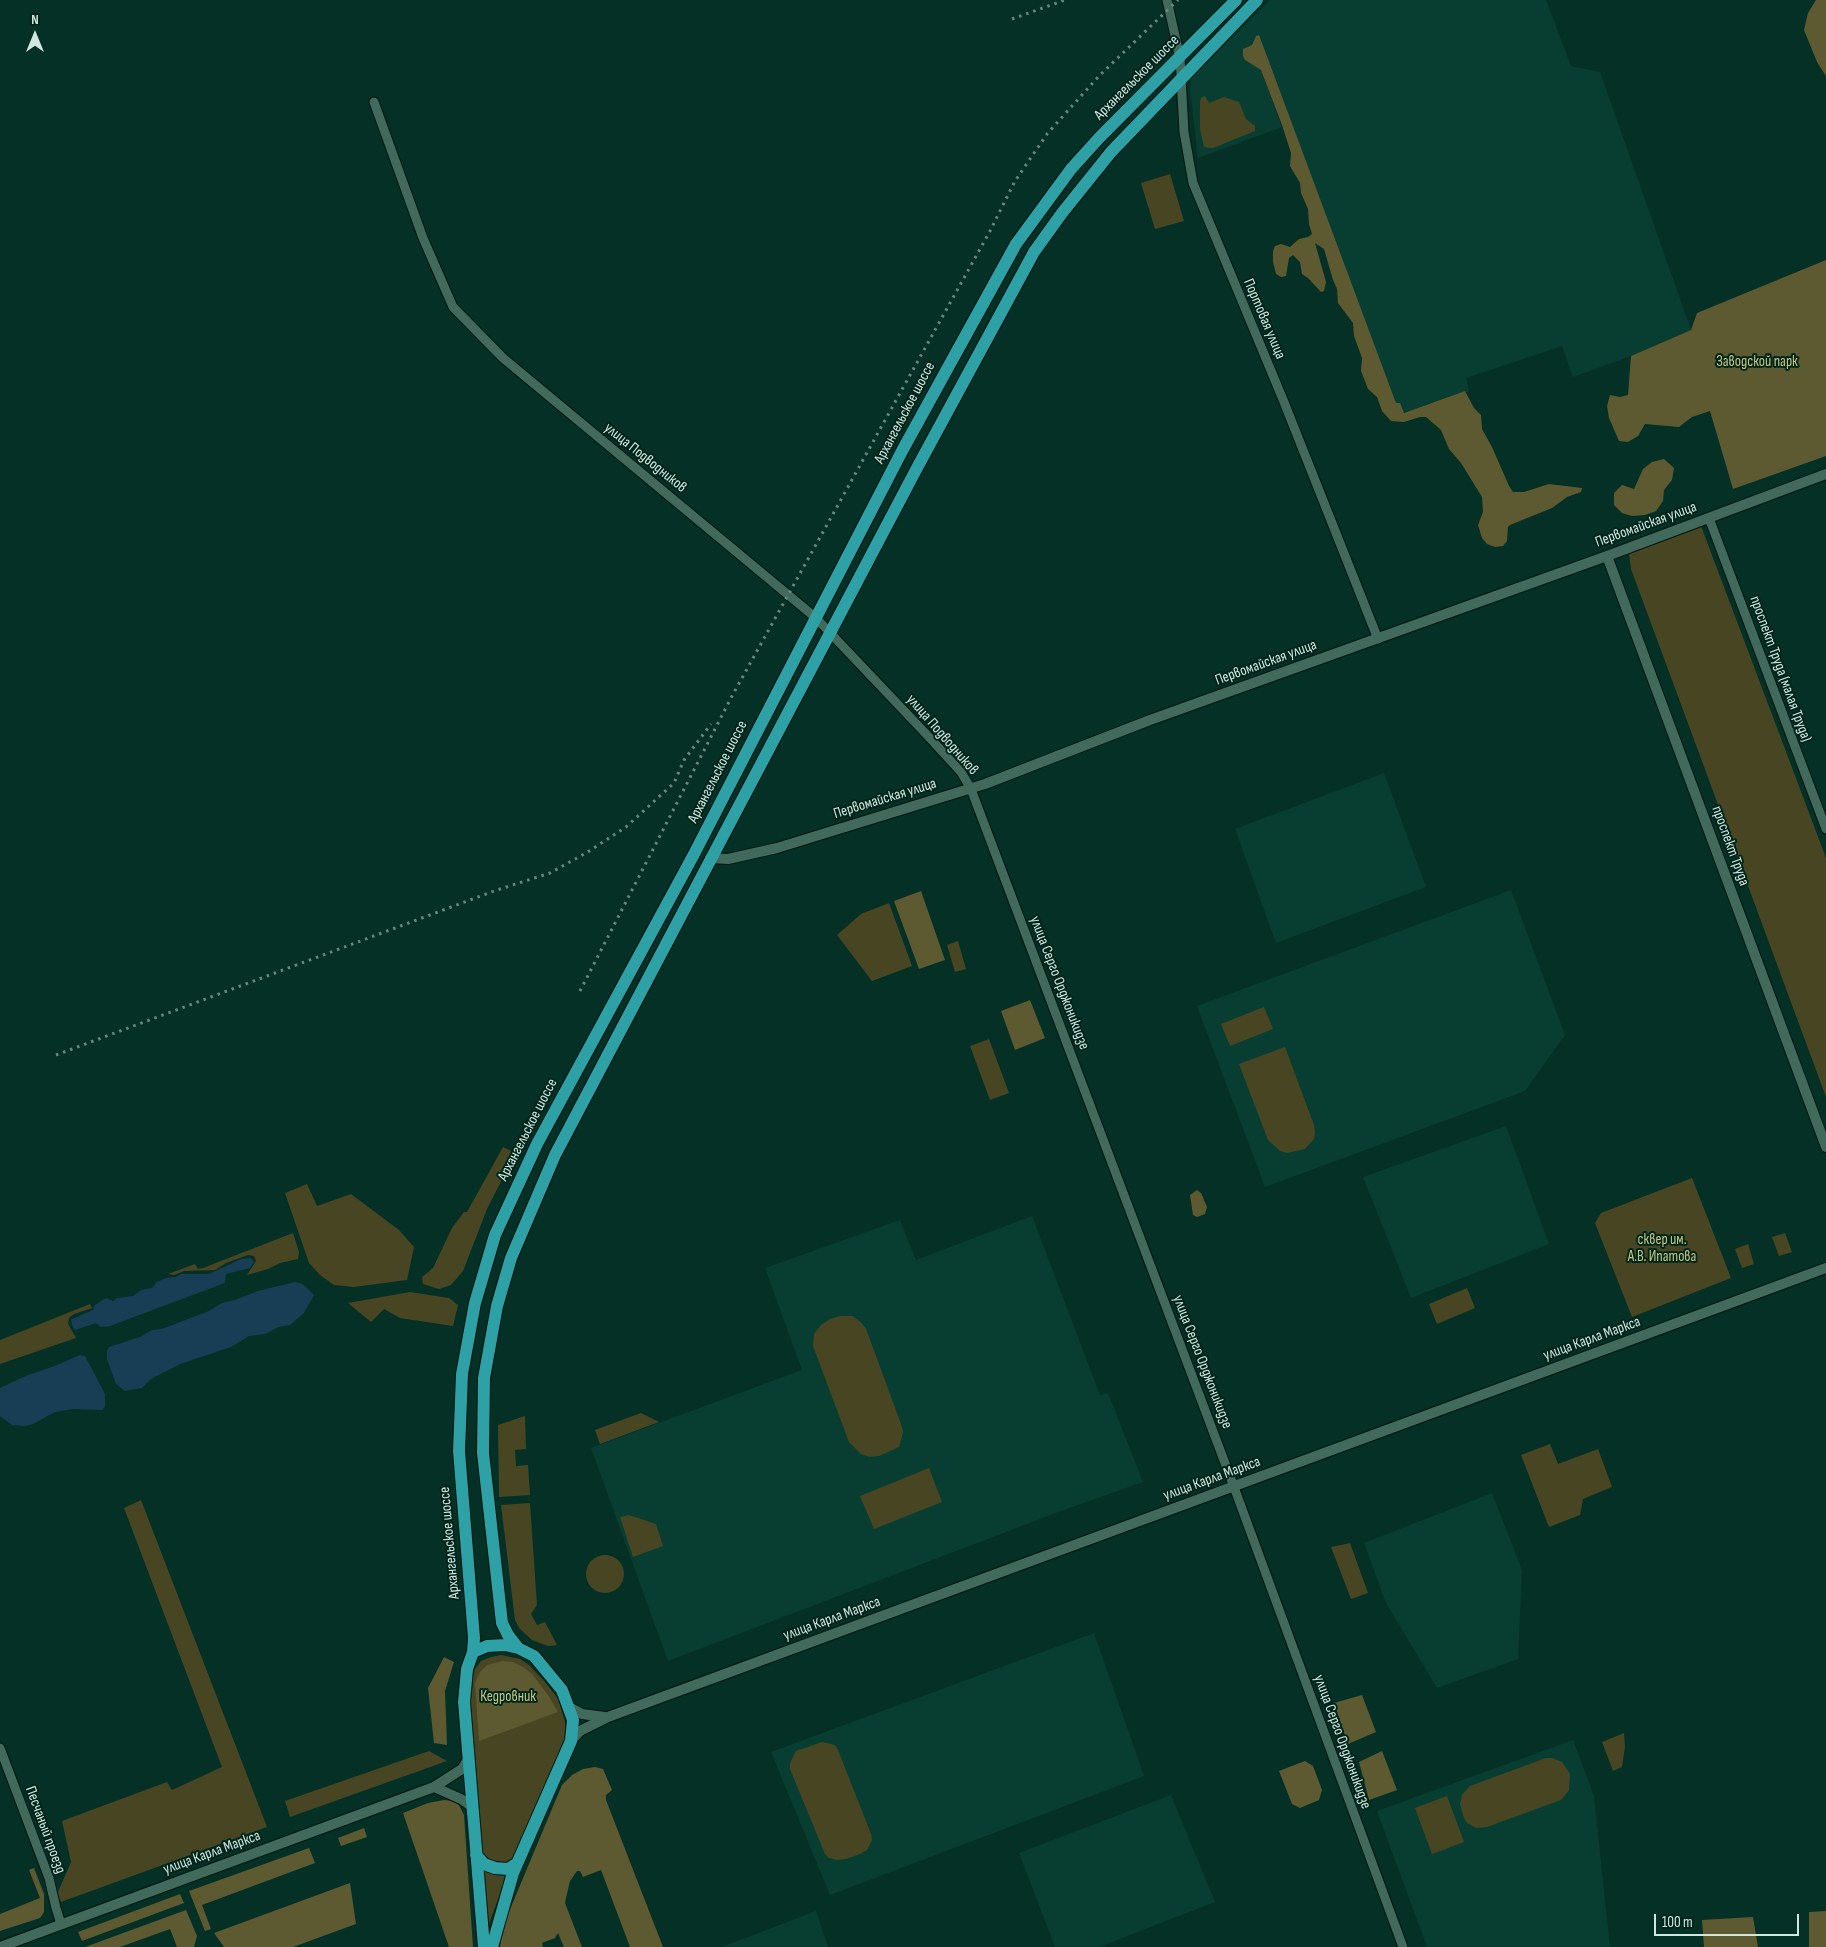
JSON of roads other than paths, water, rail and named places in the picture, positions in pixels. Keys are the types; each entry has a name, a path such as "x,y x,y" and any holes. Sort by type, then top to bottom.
{"main road":[{"name":"Архангельское шоссе","path":"484,1947 464,1702 467,1669 474,1638 459,1451 462,1374 475,1304 495,1235 537,1144 693,856 902,451 1016,244 1071,169 1099,138 1236,0"},
{"name":"Архангельское шоссе","path":"518,1648 508,1636 502,1623 483,1452 484,1378 496,1306 511,1258 555,1154 918,466 1034,252 1062,213 1112,152 1256,0"},
{"path":"693,856 710,858"},
{"path":"472,1652 487,1646 496,1645 518,1648 534,1656 551,1674 562,1690 574,1720 571,1742 516,1864 492,1947"},
{"path":"476,1855 484,1864 495,1868 508,1869 516,1864"}],"street":[{"name":"Портовая улица","path":"1167,0 1180,58 1184,132 1193,183 1287,410 1378,639"},
{"name":"улица Подводников","path":"374,102 423,238 453,307 502,358 816,618 935,743 960,772 971,789"},
{"name":"Первомайская улица","path":"710,858 728,859 777,848 971,789 1150,720 1607,556 1826,474"},
{"name":"проспект Труда (малая Труда)","path":"1709,518 1826,829"},
{"name":"проспект Труда","path":"1607,556 1826,1147"},
{"name":"улица Серго Орджоникидзе","path":"971,789 1234,1487 1403,1947"},
{"name":"улица Карла Маркса","path":"571,1742 580,1731 608,1717 1826,1268"},
{"path":"569,1707 588,1716 608,1717"},
{"name":"Песчаный проезд","path":"0,1748 49,1878 61,1924"},
{"name":"улица Карла Маркса","path":"0,1947 434,1787 462,1769 469,1758"},
{"path":"434,1787 461,1799 471,1806"}],"water":[{"path":"251,1258 254,1262 250,1268 226,1274 225,1283 110,1326 101,1327 96,1323 75,1330 73,1328 72,1319 93,1310 95,1305 106,1298 113,1301 117,1298 133,1296 141,1290 152,1288 157,1282 166,1278 176,1277 181,1274 209,1274 241,1259"},
{"path":"295,1282 303,1284 314,1295 304,1313 290,1325 278,1327 266,1334 249,1336 231,1347 180,1364 151,1379 142,1388 125,1391 116,1384 107,1359 109,1347 209,1311 222,1303 258,1291"},
{"path":"80,1355 85,1356 105,1394 105,1407 102,1410 73,1409 55,1412 33,1424 25,1426 12,1425 0,1416 0,1388"}],"railway":[{"path":"1012,19 1065,0"},
{"path":"580,991 732,696 990,231 1015,181 1047,134 1099,76 1178,0"},
{"path":"56,1055 494,891 550,873 586,853 626,827 674,783 684,760 711,724"}],"park label":[{"name":"Заводской парк","path":"1757,362"},
{"name":"сквер им. А.В. Ипатова","path":"1662,1248"},
{"name":"Кедровник","path":"508,1697"}]}
